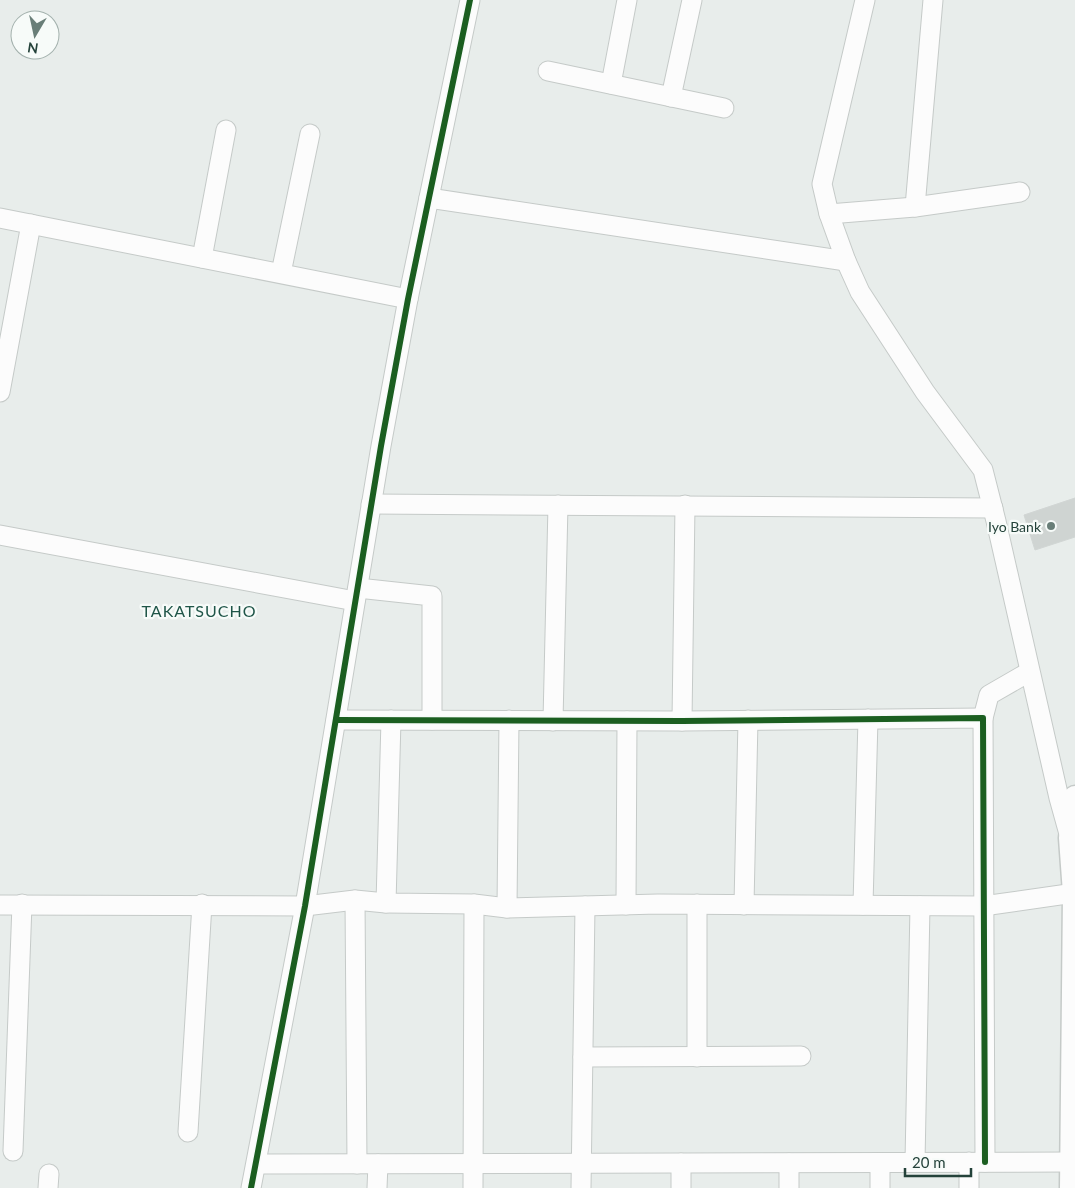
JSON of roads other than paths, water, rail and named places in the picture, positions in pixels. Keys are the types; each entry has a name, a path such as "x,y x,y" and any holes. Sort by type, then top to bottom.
{"street":[{"path":"252,1188 304,906 371,504 408,299 470,0"},
{"path":"611,84 627,0"},
{"path":"671,97 692,0"},
{"path":"865,0 822,184 829,214 846,262 860,292 925,392 983,470 1029,672 1070,838"},
{"path":"915,207 933,0"},
{"path":"548,71 724,108"},
{"path":"202,258 226,130"},
{"path":"281,274 310,134"},
{"path":"829,214 915,207 1020,192"},
{"path":"429,198 846,262"},
{"path":"0,218 408,299"},
{"path":"0,392 31,224"},
{"path":"371,504 993,508"},
{"path":"553,721 558,505"},
{"path":"682,721 685,505"},
{"path":"0,535 357,595 432,596 432,720"},
{"path":"968,1188 977,1162 983,906 984,718 989,695 1029,672"},
{"path":"336,720 682,721 984,718"},
{"path":"863,906 868,719"},
{"path":"386,902 391,720"},
{"path":"507,908 509,720"},
{"path":"744,905 748,720"},
{"path":"626,905 627,721"},
{"path":"1071,1188 1074,893 1070,838 1075,797"},
{"path":"0,904 304,906 355,900 474,904 507,908 697,904 983,906 1074,893"},
{"path":"355,900 357,1164"},
{"path":"13,1151 22,904"},
{"path":"188,1132 202,904"},
{"path":"473,1188 474,904"},
{"path":"697,904 697,1057"},
{"path":"581,1188 585,906"},
{"path":"915,1162 920,906"},
{"path":"583,1058 801,1056"},
{"path":"257,1164 1070,1162"},
{"path":"681,1163 681,1188"},
{"path":"789,1163 789,1188"},
{"path":"880,1163 880,1188"},
{"path":"377,1188 378,1164"}],"place":[{"name":"Iyo Bank","path":"1051,526"}],"district":[{"name":"TAKATSUCHO","path":"199,610"}]}
